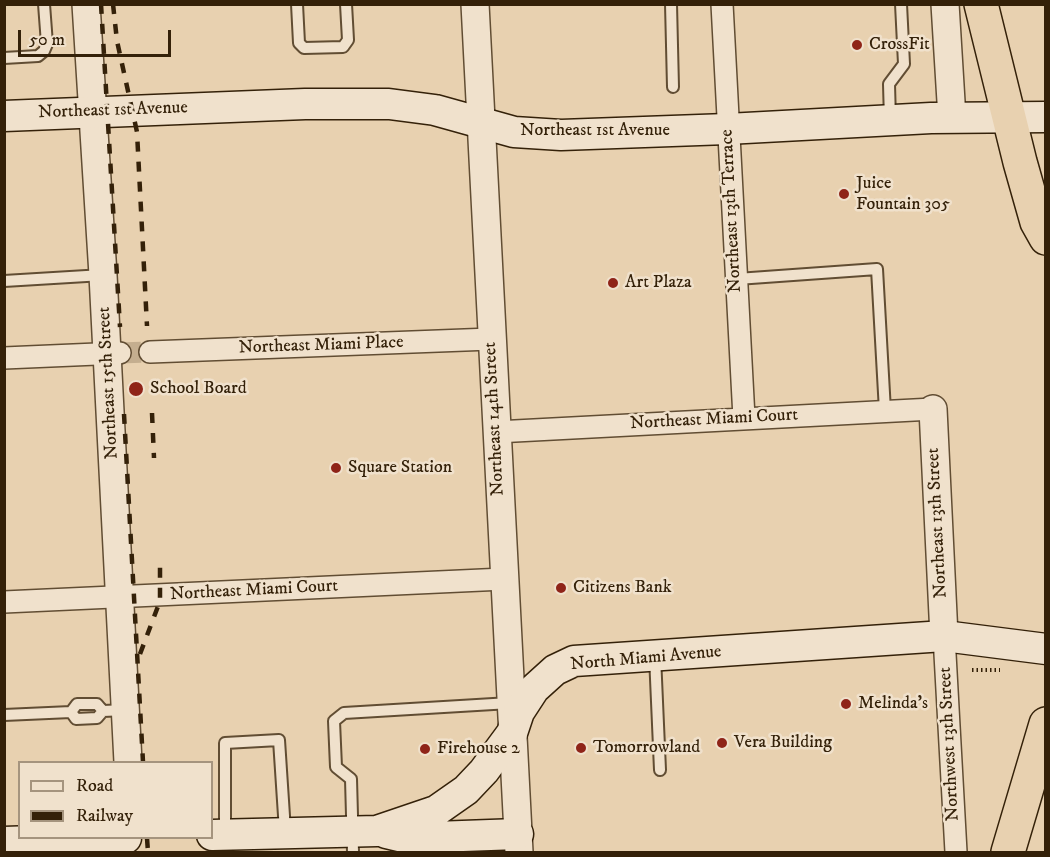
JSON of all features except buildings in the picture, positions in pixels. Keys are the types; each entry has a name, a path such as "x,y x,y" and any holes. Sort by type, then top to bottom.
{"highway":[{"path":"981,4 1037,222 1046,238"},
{"path":"1008,852 1046,724"}],"main road":[{"name":"Northeast 1st Avenue","path":"4,116 305,104 371,104 421,107 514,132 540,135 727,129 890,120 1046,117"},
{"name":"North Miami Avenue","path":"236,837 285,833 360,838 436,811 466,790 484,771 512,733 519,712 545,677 574,661 944,636 1046,649"},
{"path":"360,838 518,843"},
{"path":"4,842 130,840"}],"street":[{"name":"Northeast 15th Street","path":"86,4 103,275 113,354 120,598 115,710 128,761"},
{"name":"Northeast 14th Street","path":"475,4 518,843"},
{"name":"Northeast 13th Terrace","path":"722,4 744,418"},
{"path":"945,4 952,118"},
{"name":"Northeast Miami Place","path":"150,352 491,339"},
{"path":"4,358 113,354"},
{"name":"Northeast Miami Court","path":"496,432 933,409"},
{"name":"Northeast 13th Street","path":"933,409 944,636"},
{"name":"Northeast Miami Court","path":"4,602 504,579"},
{"name":"Northwest 13th Street","path":"944,636 956,852"}],"lane":[{"path":"4,58 38,56 44,51 46,44 44,4"},
{"path":"297,4 299,43 304,48 343,47 348,40 346,4"},
{"path":"671,4 673,87"},
{"path":"890,120 890,84 904,64 901,4"},
{"path":"737,279 877,269 885,411"},
{"path":"4,281 103,275"},
{"path":"655,656 660,770"},
{"path":"360,838 351,779 336,768 334,721 344,712 510,703"},
{"path":"4,716 71,712 77,704 97,704 115,710"},
{"path":"236,837 225,743 279,740 285,833"}],"tunnel":[{"path":"120,353 150,352"}],"railway":[{"path":"101,4 120,327"},
{"path":"113,4 117,41 137,132 147,326"},
{"path":"152,413 154,458"},
{"path":"124,414 143,761"},
{"path":"140,654 160,601 160,567"},
{"path":"147,839 148,852"}],"place":[{"name":"CrossFit","path":"857,45"},
{"name":"Juice Fountain 305","path":"844,194"},
{"name":"Art Plaza","path":"613,283"},
{"name":"School Board","path":"136,389"},
{"name":"Square Station","path":"336,468"},
{"name":"Citizens Bank","path":"561,588"},
{"name":"Melinda's","path":"846,704"},
{"name":"Vera Building","path":"722,743"},
{"name":"Tomorrowland","path":"581,748"},
{"name":"Firehouse 2","path":"425,749"}]}
